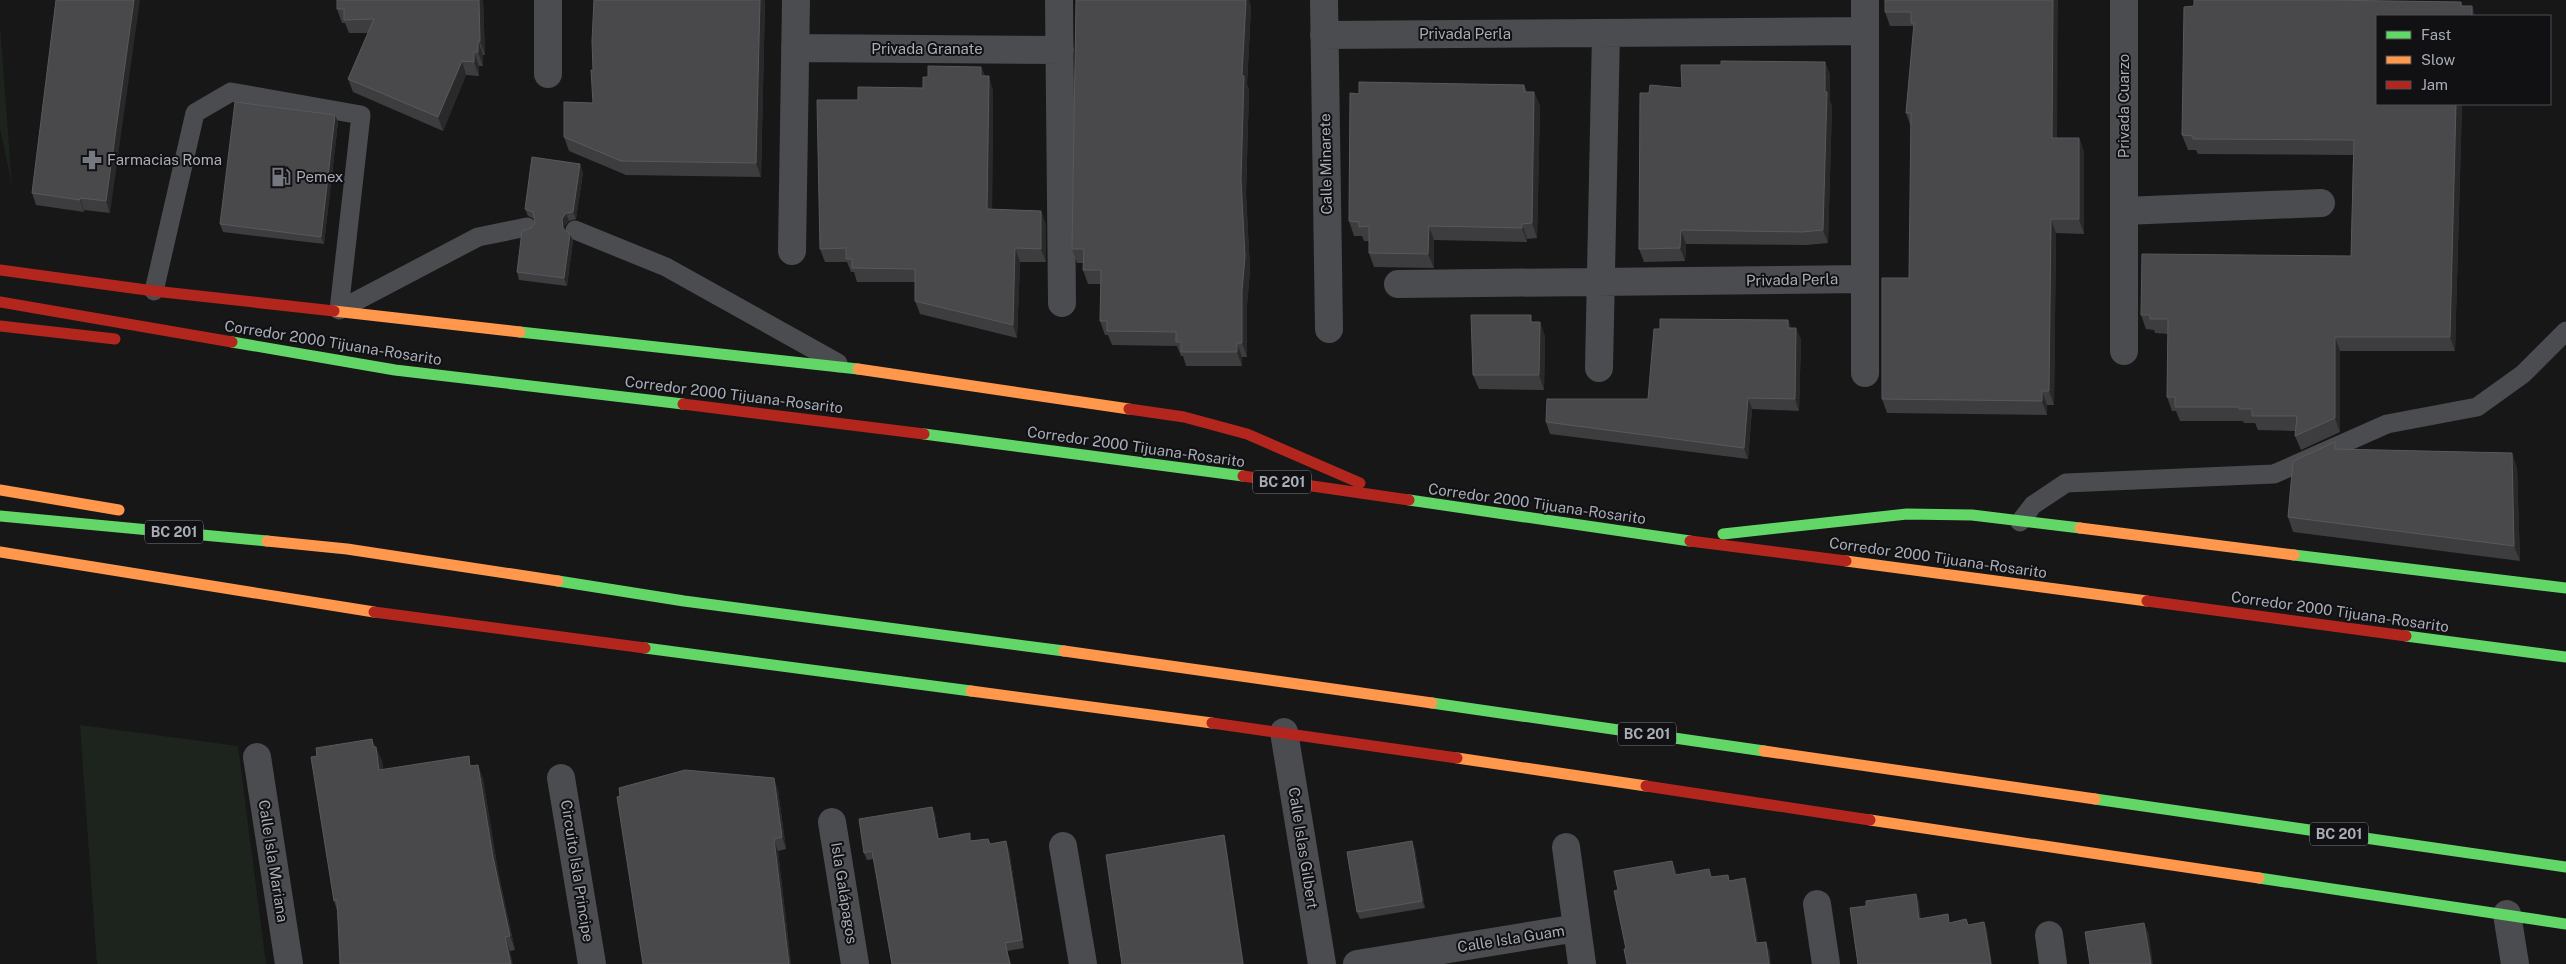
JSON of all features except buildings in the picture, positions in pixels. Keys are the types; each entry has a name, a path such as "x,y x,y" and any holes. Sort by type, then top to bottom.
{"highway":[{"path":"0,270 154,291 339,310 848,368 1184,417 1247,434 1393,498"},
{"name":"Corredor 2000 Tijuana-Rosarito","path":"0,302 395,370 776,415 1170,466 1679,539 2566,657"},
{"path":"0,326 128,340"},
{"path":"198,348 395,370"},
{"path":"0,490 135,513"},
{"path":"1679,539 1907,514 1972,516 2566,588"},
{"name":"BC 201","path":"0,516 348,549 684,601 1182,667 2566,867"},
{"path":"183,521 348,549"},
{"path":"0,552 383,613 1284,732 2566,924"}],"street":[{"path":"548,0 548,74"},
{"path":"792,251 796,0"},
{"path":"1059,0 1062,303"},
{"name":"Calle Minarete","path":"1324,0 1329,329"},
{"path":"1865,0 1864,279 1866,373"},
{"name":"Privada Cuarzo","path":"2124,0 2124,351"},
{"name":"Privada Perla","path":"1324,35 1865,32"},
{"path":"1599,368 1606,33"},
{"name":"Privada Granate","path":"795,48 1060,50"},
{"path":"2124,212 2321,203"},
{"name":"Privada Perla","path":"1398,284 1864,279"},
{"name":"Calle Islas Gilbert","path":"1284,732 1322,964"},
{"name":"Calle Isla Mariana","path":"257,757 289,964"},
{"name":"Circuito Isla Principe","path":"562,778 592,964"},
{"name":"Isla Galápagos","path":"832,822 855,964"},
{"path":"1063,846 1083,964"},
{"path":"1566,847 1582,964"},
{"path":"1817,904 1826,964"},
{"path":"2507,914 2514,964"},
{"name":"Calle Isla Guam","path":"1357,964 1577,928"},
{"path":"2049,936 2053,964"}],"lane":[{"path":"154,291 194,112 231,92 361,115 339,310"},
{"path":"339,310 478,237 527,227"},
{"path":"575,230 666,267 848,368"},
{"path":"2020,522 2033,505 2066,483 2274,474 2387,424 2477,407 2523,374 2566,331"}],"shaded area":[{"path":"0,26 12,186 0,128"},
{"path":"80,725 238,746 266,964 97,964"}],"traffic: fast":[{"path":"520,332 858,369"},
{"path":"232,342 395,370 683,404"},
{"path":"924,434 1243,476"},
{"path":"1409,500 1690,541"},
{"path":"1723,534 1907,514 1972,515 2080,528"},
{"path":"0,516 267,541"},
{"path":"2294,555 2566,588"},
{"path":"558,581 684,601 1064,651"},
{"path":"2406,636 2566,657"},
{"path":"645,648 971,691"},
{"path":"1432,703 1764,751"},
{"path":"2095,799 2566,867"},
{"path":"2259,878 2566,924"}],"traffic: slow":[{"path":"334,311 520,332"},
{"path":"858,369 1129,409"},
{"path":"0,490 119,510"},
{"path":"2080,528 2294,555"},
{"path":"267,541 347,549 558,581"},
{"path":"0,552 374,612"},
{"path":"1846,561 2147,601"},
{"path":"1064,651 1432,703"},
{"path":"971,691 1212,723"},
{"path":"1764,751 2095,799"},
{"path":"1457,758 1646,786"},
{"path":"1870,820 2259,878"}],"traffic: jam":[{"path":"0,270 154,291 334,311"},
{"path":"0,302 232,342"},
{"path":"0,326 115,339"},
{"path":"683,404 924,434"},
{"path":"1129,409 1184,417 1247,434 1360,483"},
{"path":"1243,476 1409,500"},
{"path":"1690,541 1846,561"},
{"path":"2147,601 2406,636"},
{"path":"374,612 645,648"},
{"path":"1212,723 1457,758"},
{"path":"1646,786 1870,820"}],"place":[{"name":"Farmacias Roma","path":"92,160"},
{"name":"Pemex","path":"281,177"}]}
